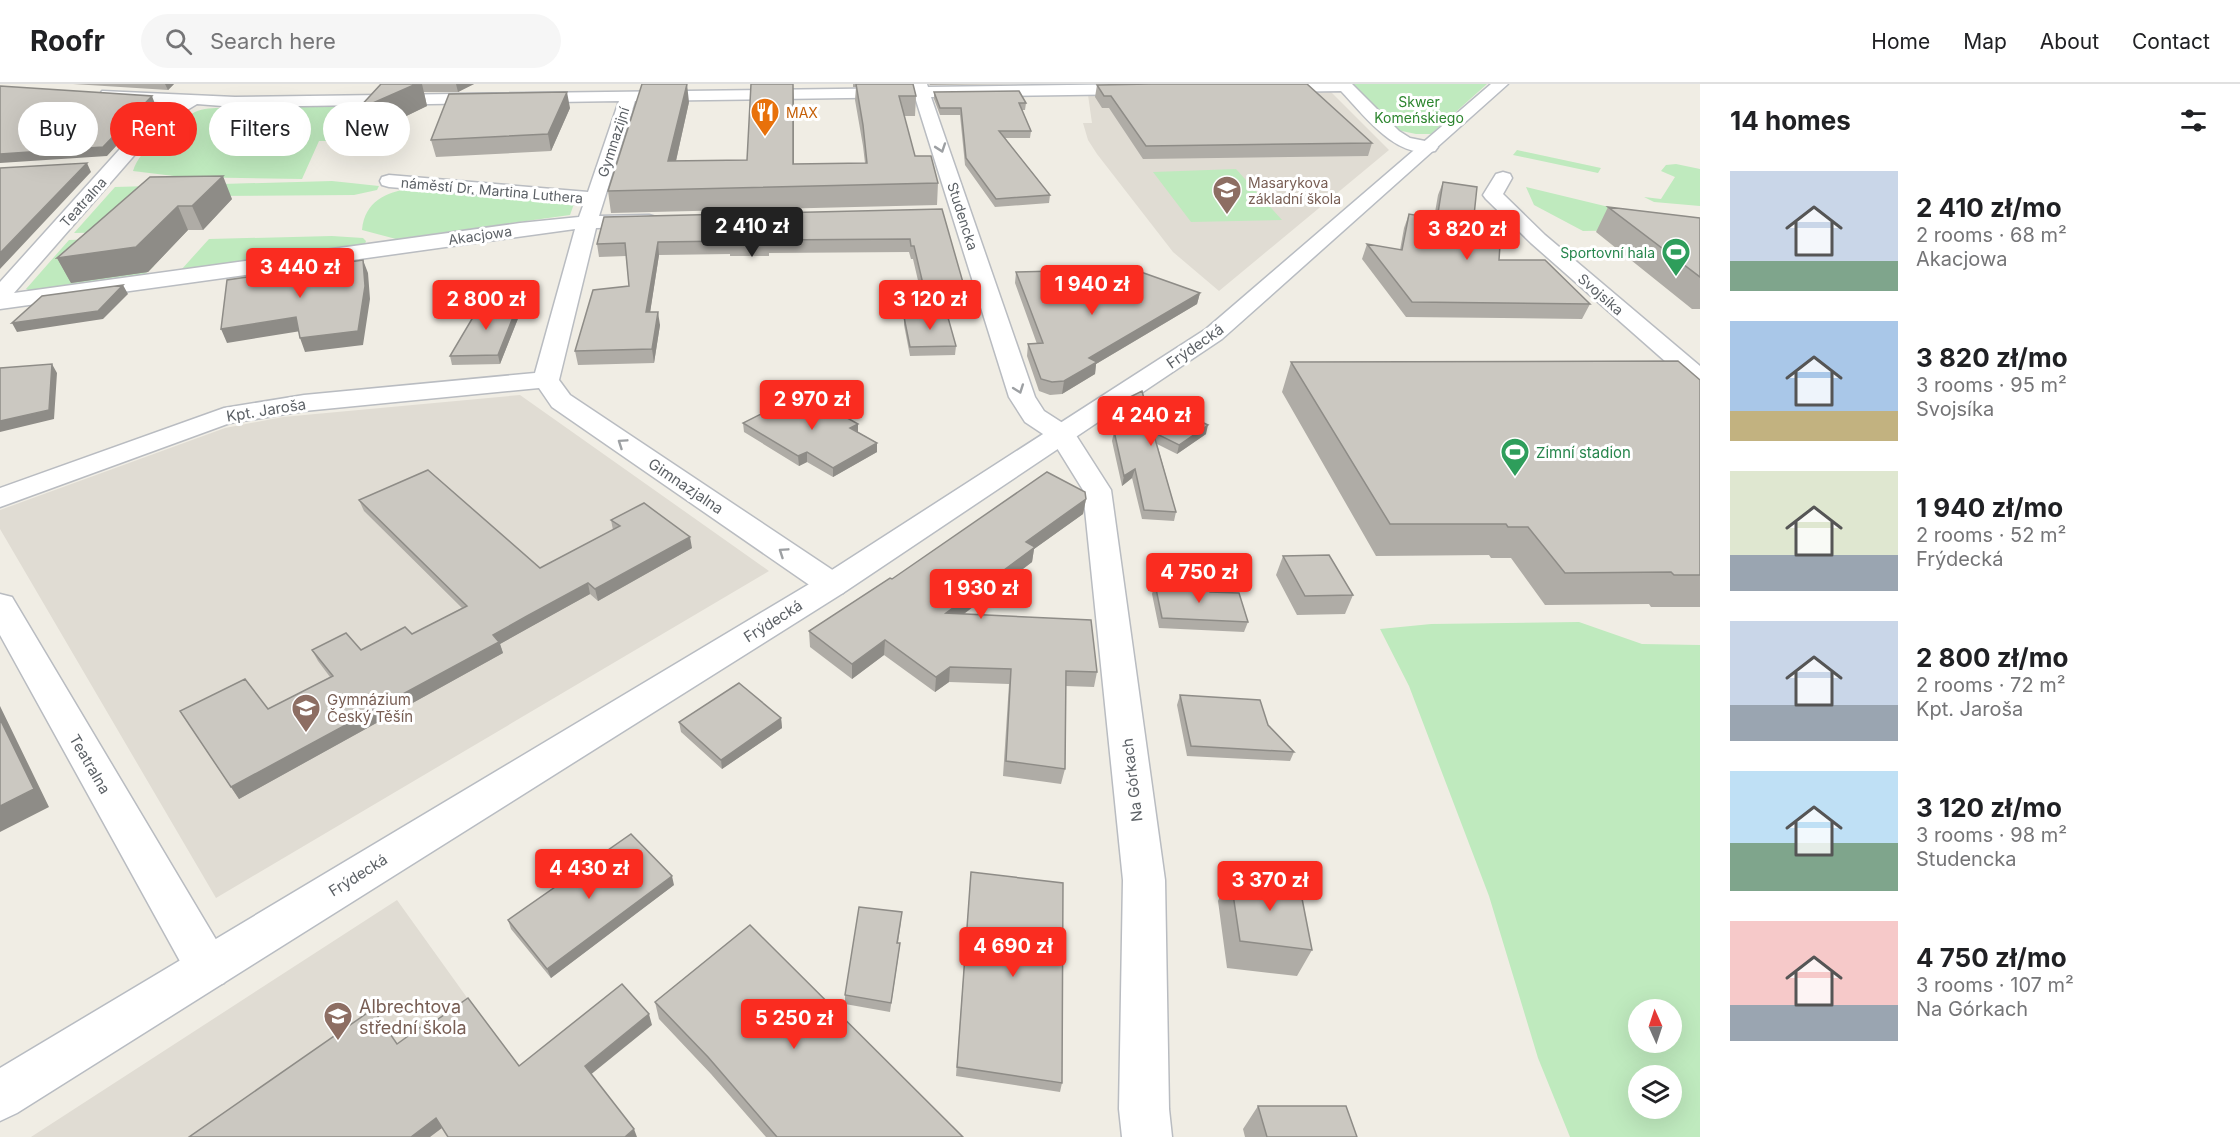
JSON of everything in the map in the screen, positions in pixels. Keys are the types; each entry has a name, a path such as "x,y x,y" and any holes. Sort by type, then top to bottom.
{"street":[{"name":"Teatralna","path":"0,295 153,123 191,100 234,84"},
{"path":"369,101 408,84"},
{"path":"574,98 586,84"},
{"name":"Frýdecká","path":"0,1096 832,585 1214,334 1500,84"},
{"path":"1250,88 1344,85 1393,135 1405,142 1429,147"},
{"path":"95,93 235,102 574,98 920,88 1156,89"},
{"name":"Studencka","path":"920,88 951,214 1022,397 1034,416 1062,435"},
{"name":"Gymnazijní","path":"546,380 587,222 628,96"},
{"path":"94,164 118,163"},
{"name":"Svojsíka","path":"1503,178 1493,195 1538,238 1700,379"},
{"name":"náměstí Dr. Martina Luthera","path":"389,182 595,198"},
{"name":"Akacjowa","path":"0,302 520,229 587,222 669,220"},
{"name":"Kpt. Jaroša","path":"0,498 224,416 304,403 546,380"},
{"name":"Gimnazjalna","path":"546,380 561,401 832,585"},
{"name":"Na Górkach","path":"1062,435 1097,490 1142,856 1144,880 1143,1109 1147,1137"},
{"name":"Teatralna","path":"0,605 208,968"}],"shaded area":[{"name":"Masarykova základní škola","path":"1330,91 1389,150 1219,291 1173,252 1097,154 1088,140 1083,123 1092,123 1088,95"},
{"name":"Gymnázium Český Těšín","path":"520,395 769,571 216,898 0,529 0,510 225,428 283,417"},
{"name":"Albrechtova střední škola","path":"397,900 567,1137 31,1137"}],"green space":[{"name":"Skwer Komeńskiego","path":"1351,84 1487,84 1431,134 1416,134 1397,130"},
{"path":"311,106 323,106 323,141 319,141 302,179 182,177 133,171 142,156 197,156 197,111 209,109 209,156 311,156"},
{"path":"1517,150 1601,168 1598,173 1513,155"},
{"path":"1676,164 1700,169 1700,206 1654,202 1644,197 1661,199 1675,177 1661,171 1666,165"},
{"path":"1236,169 1282,220 1191,222 1153,172"},
{"path":"332,181 379,186 377,190 354,195 209,196 122,232 74,233 115,187"},
{"path":"1526,187 1700,229 1583,231 1534,205"},
{"path":"411,188 575,201 570,215 396,239 362,230 367,212 372,205 385,196"},
{"path":"332,236 363,238 366,241 365,244 181,270 209,239"},
{"path":"123,238 89,267 154,266 144,275 31,291 26,289 69,240"},
{"path":"1579,622 1642,644 1700,645 1700,1137 1570,1137 1538,1058 1489,896 1409,686 1380,629 1431,624"}],"building":[{"path":"381,84 416,84 375,102 364,102"},
{"path":"642,84 687,84 668,161 747,160 751,84 793,84 793,164 867,163 856,84 913,84 916,96 899,96 915,156 931,156 938,183 608,191"},
{"path":"1307,84 1372,143 1146,146 1111,96 1104,96 1097,85"},
{"path":"0,86 152,96 146,102 110,102 110,140 103,147 98,147 98,102 18,102 18,153 0,154"},
{"path":"1019,91 1026,103 1019,103 1031,131 999,131 1050,195 996,199 966,158 961,108 940,108 934,92"},
{"path":"567,92 548,134 431,140 449,94"},
{"path":"87,163 0,253 0,168"},
{"path":"223,176 192,206 178,206 136,247 57,258 150,177"},
{"path":"1443,182 1477,187 1473,225 1501,230 1499,260 1545,260 1590,304 1412,302 1367,244 1402,250 1409,214 1437,219"},
{"path":"1608,207 1700,218 1700,277"},
{"path":"942,209 968,300 927,301 914,246 911,246 910,239 769,240 769,243 658,242 646,312 658,312 652,349 575,351 593,290 629,286 625,243 597,244 604,217"},
{"path":"363,260 365,286 358,331 300,338 296,317 221,329 227,280"},
{"path":"1124,266 1200,293 1089,358 1097,362 1064,381 1052,382 1041,379 1028,344 1043,343 1016,272 1057,271 1069,298"},
{"path":"123,285 98,311 12,323 42,296"},
{"path":"519,302 498,355 450,356 479,307"},
{"path":"947,314 956,346 910,347 904,317"},
{"name":"Zimní stadion","path":"1678,361 1700,380 1700,575 1674,575 1671,572 1565,573 1528,527 1508,527 1506,524 1390,524 1291,362"},
{"path":"52,364 49,410 0,421 0,368"},
{"path":"1142,391 1147,410 1158,402 1208,425 1179,445 1153,432 1176,512 1144,510 1135,469 1124,476 1114,431 1125,424 1120,402"},
{"path":"803,393 858,424 850,428 877,443 833,468 807,452 798,456 743,423"},
{"path":"428,470 540,568 620,526 611,520 644,503 690,537 595,589 588,583 527,616 493,635 499,642 231,787 180,711 245,679 268,709 333,676 312,650 346,633 361,650 405,627 412,634 467,606 359,500"},
{"path":"1047,472 1085,492 1086,499 1026,542 1035,547 946,613 1091,620 1097,672 1066,671 1065,769 1006,761 1011,669 950,667 936,677 885,640 852,664 809,631 890,578 892,579"},
{"path":"1329,555 1353,595 1305,596 1283,556"},
{"path":"1155,584 1208,587 1210,592 1239,593 1248,622 1162,618"},
{"path":"739,683 781,718 721,760 679,722"},
{"path":"1180,695 1260,700 1268,725 1294,752 1191,746"},
{"path":"0,719 34,789 0,806"},
{"path":"631,834 672,876 547,969 508,920"},
{"path":"971,872 1063,883 1062,1083 957,1067"},
{"path":"1230,874 1299,883 1312,950 1240,941"},
{"path":"859,907 902,912 891,1003 845,995"},
{"path":"750,925 963,1137 777,1137 708,1057 655,1002"},
{"path":"622,984 649,1014 585,1066 634,1129 625,1137 448,1137 436,1118 411,1137 189,1137 373,1009 397,1044 429,1021 431,1024 468,998 519,1066"},
{"path":"1258,1106 1346,1106 1357,1137 1267,1137"}],"place":[{"name":"MAX","path":"765,138"},
{"name":"Masarykova základní škola","path":"1227,216"},
{"name":"Sportovní hala","path":"1676,278"},
{"name":"Zimní stadion","path":"1515,478"},
{"name":"Gymnázium Český Těšín","path":"306,734"},
{"name":"Albrechtova střední škola","path":"338,1042"}]}
